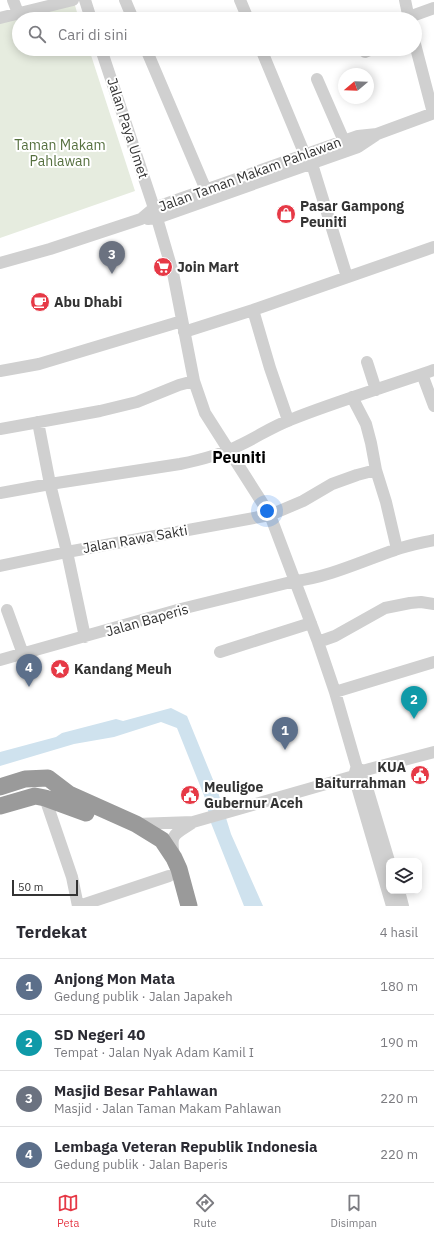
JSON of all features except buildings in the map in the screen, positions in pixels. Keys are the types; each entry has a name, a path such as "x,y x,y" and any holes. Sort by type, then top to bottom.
{"highway":[{"path":"0,787 25,779 48,778 69,794 136,824 163,850 178,869 189,906"},
{"path":"0,806 35,796 45,798 108,821 163,850 177,906"}],"street":[{"path":"13,0 18,12"},
{"path":"22,12 73,0"},
{"path":"85,0 89,12"},
{"path":"125,0 130,12"},
{"path":"240,0 245,12"},
{"path":"405,0 408,12"},
{"path":"422,13 434,8"},
{"path":"0,18 12,15"},
{"name":"Jalan Paya Umet","path":"103,56 155,213 173,273 194,381 205,413 270,515 318,642 335,692 358,772"},
{"path":"149,56 206,190"},
{"path":"264,56 308,160 347,277"},
{"path":"418,56 434,113"},
{"path":"317,79 344,141"},
{"name":"Jalan Taman Makam Pahlawan","path":"0,263 50,249 141,219 206,190 236,186 308,160 344,141 358,136 377,134 434,113"},
{"path":"308,160 358,147 377,134"},
{"path":"155,213 236,186"},
{"path":"0,371 39,364 253,310 434,247"},
{"path":"253,310 270,368 288,420"},
{"path":"367,362 376,390"},
{"path":"0,493 180,464 201,459 228,451 288,420 434,370"},
{"path":"422,374 434,406"},
{"path":"0,430 100,411 137,402 179,385 194,381"},
{"path":"352,398 366,424 376,470 386,502 397,549"},
{"path":"38,422 50,484 67,552 85,637"},
{"name":"Jalan Rawa Sakti","path":"0,566 67,552 270,515 303,501 332,484 376,470"},
{"name":"Jalan Baperis","path":"0,660 181,609 295,580 307,579 346,568 397,549 434,540"},
{"path":"318,642 335,636 385,608 421,602 434,604"},
{"path":"8,610 23,654"},
{"path":"220,652 311,623"},
{"path":"335,692 434,662"},
{"path":"136,824 193,822 358,772 434,752"},
{"path":"358,772 389,858"},
{"path":"358,772 392,906"},
{"path":"45,798 72,877 78,906 169,876"},
{"path":"163,850 172,841 174,835 193,822"},
{"path":"400,894 403,906"}],"green space":[{"name":"Taman Makam Pahlawan","path":"74,2 77,12 39,12"},
{"name":"Taman Makam Pahlawan","path":"12,20 12,56 91,56 135,191 0,238 0,23"}],"water":[{"path":"171,708 187,716 218,792 231,834 263,906 244,906 211,823 205,798 177,728 161,722 114,737 74,744 0,766 0,752 56,737 62,733 116,719 123,721"}],"place":[{"name":"Pasar Gampong Peuniti","path":"286,214"},
{"name":"Join Mart","path":"163,267"},
{"name":"Masjid Besar Pahlawan","path":"112,274"},
{"name":"Abu Dhabi","path":"40,302"},
{"name":"Kandang Meuh","path":"60,669"},
{"name":"Lembaga Veteran Republik Indonesia","path":"29,687"},
{"name":"SD Negeri 40","path":"414,719"},
{"name":"Anjong Mon Mata","path":"285,750"},
{"name":"KUA Baiturrahman","path":"420,775"},
{"name":"Meuligoe Gubernur Aceh","path":"190,795"}],"district":[{"name":"Peuniti","path":"239,457"}]}
